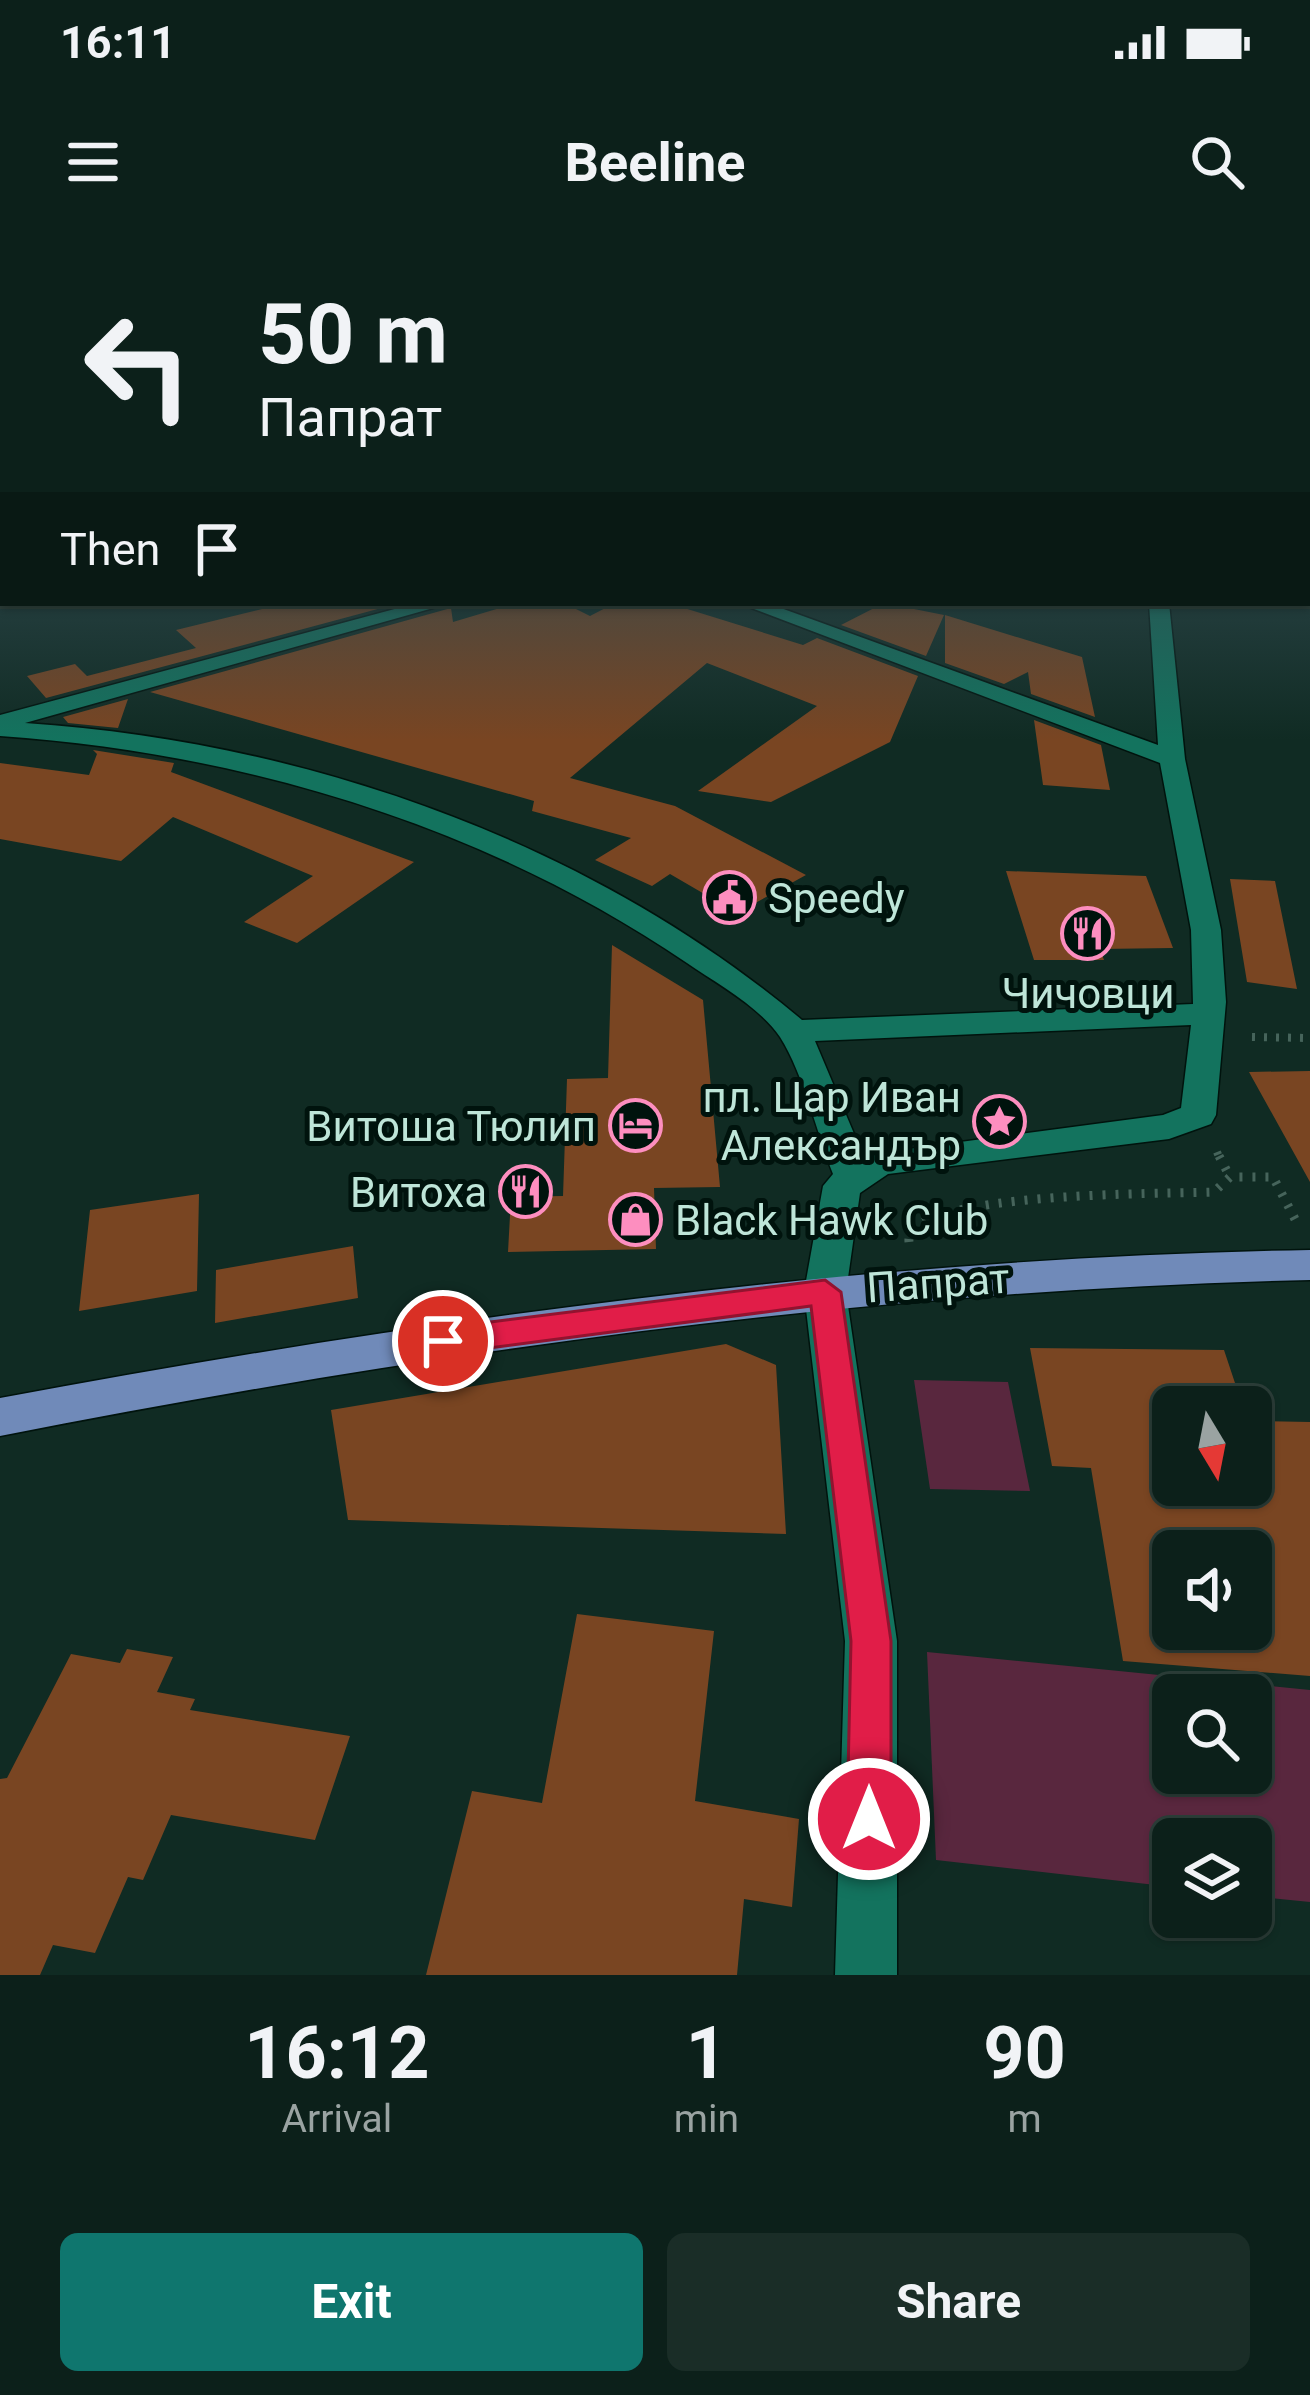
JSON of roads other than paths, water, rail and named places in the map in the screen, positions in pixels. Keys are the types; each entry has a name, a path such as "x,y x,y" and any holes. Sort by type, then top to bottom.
{"main road":[{"name":"Папрат","path":"0,1417 256,1366 825,1292 1305,1246"}],"street":[{"path":"0,726 430,606"},
{"path":"756,606 1172,759"},
{"path":"866,1975 871,1641 825,1292 838,1199 853,1177 879,1162 1186,1123 1198,1115 1207,1025 1206,931 1172,759 1159,606"},
{"path":"0,726 91,735 300,775 488,840 649,924 744,988 794,1031 853,1177"},
{"path":"794,1031 1207,1025"}],"place":[{"name":"Speedy","path":"729,898"},
{"name":"Чичовци","path":"1088,934"},
{"name":"пл. Цар Иван Александър","path":"1000,1121"},
{"name":"Витоша Тюлип","path":"635,1126"},
{"name":"Витоха","path":"526,1192"},
{"name":"Black Hawk Club","path":"636,1220"}]}
